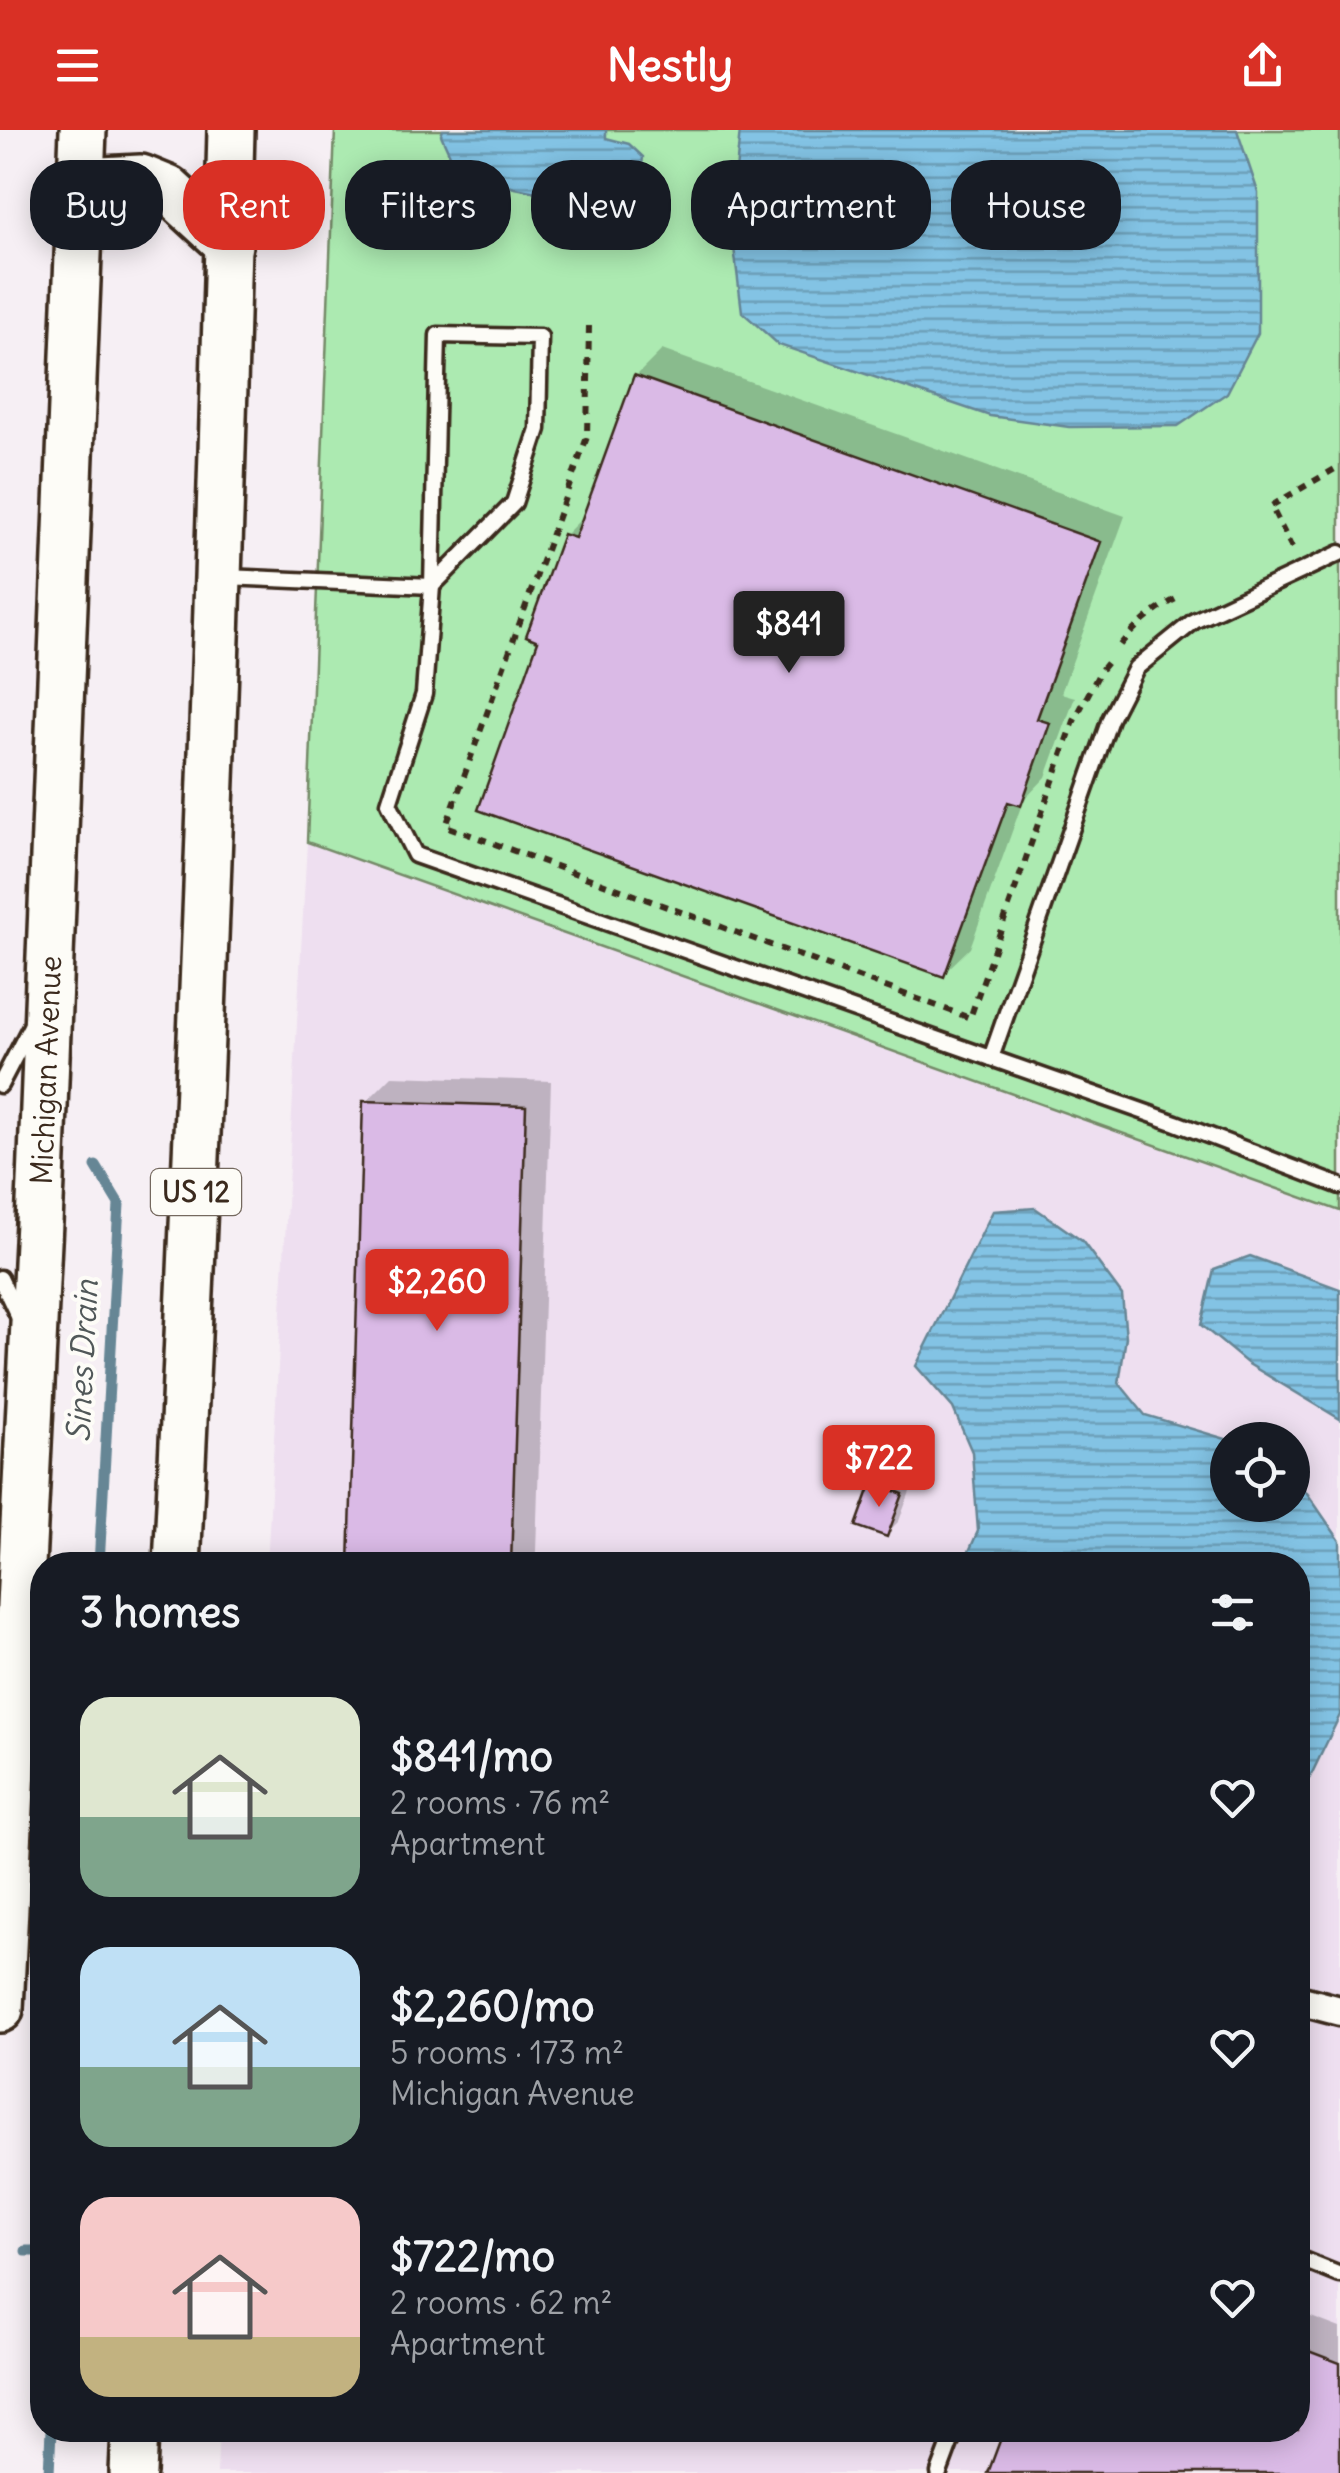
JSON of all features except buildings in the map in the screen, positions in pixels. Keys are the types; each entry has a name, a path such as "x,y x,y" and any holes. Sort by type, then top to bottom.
{"main road":[{"name":"Michigan Avenue","path":"82,160 83,130"},
{"name":"US 12","path":"230,160 231,130"},
{"path":"163,187 183,203"},
{"name":"Michigan Avenue","path":"0,2009 33,1347 79,250"},
{"name":"US 12","path":"179,1552 197,1165 229,250"},
{"path":"133,2473 134,2442"}],"street":[{"path":"1310,2003 1340,2011"}],"lane":[{"path":"219,577 432,586 514,503 538,429 540,337 438,335 432,586 424,694 388,803 414,855 1176,1123 1340,1186"},
{"path":"991,1058 1110,719 1136,668 1194,621 1340,553"},
{"path":"0,1085 48,992"},
{"path":"0,1278 33,1347"},
{"path":"1310,2263 1340,2274"},
{"path":"938,2473 950,2442"}],"path":[{"path":"589,326 587,437 446,826 970,1018 1074,720 1101,670 1129,634 1163,605 1194,590"},
{"path":"1308,541 1292,548 1272,506 1340,466"}],"shaded area":[{"path":"307,842 1340,1211 1340,2473 217,2473 218,2442 1310,2442 1310,1552 268,1552"}],"green space":[{"path":"335,130 1340,130 1340,1211 307,842"}],"water":[{"path":"443,130 606,130 606,138 629,144 643,157 531,160 531,191 511,187 511,160 452,160 441,135"},
{"path":"740,130 1237,130 1258,192 1258,333 1227,393 1178,426 1069,427 990,416 779,345 742,312 734,250 931,250 931,160 737,160"},
{"path":"1035,1208 1082,1241 1122,1295 1126,1337 1119,1383 1145,1415 1210,1434 1210,1522 1310,1522 1310,1497 1340,1541 1340,1715 1310,1777 1310,1552 969,1552 978,1531 972,1452 953,1408 916,1366 993,1211"},
{"path":"1250,1256 1340,1289 1340,1419 1247,1363 1201,1325 1214,1269"}],"waterway":[{"name":"Sines Drain","path":"96,1166 119,1204 100,1552"},
{"path":"49,2473 50,2442"}]}
